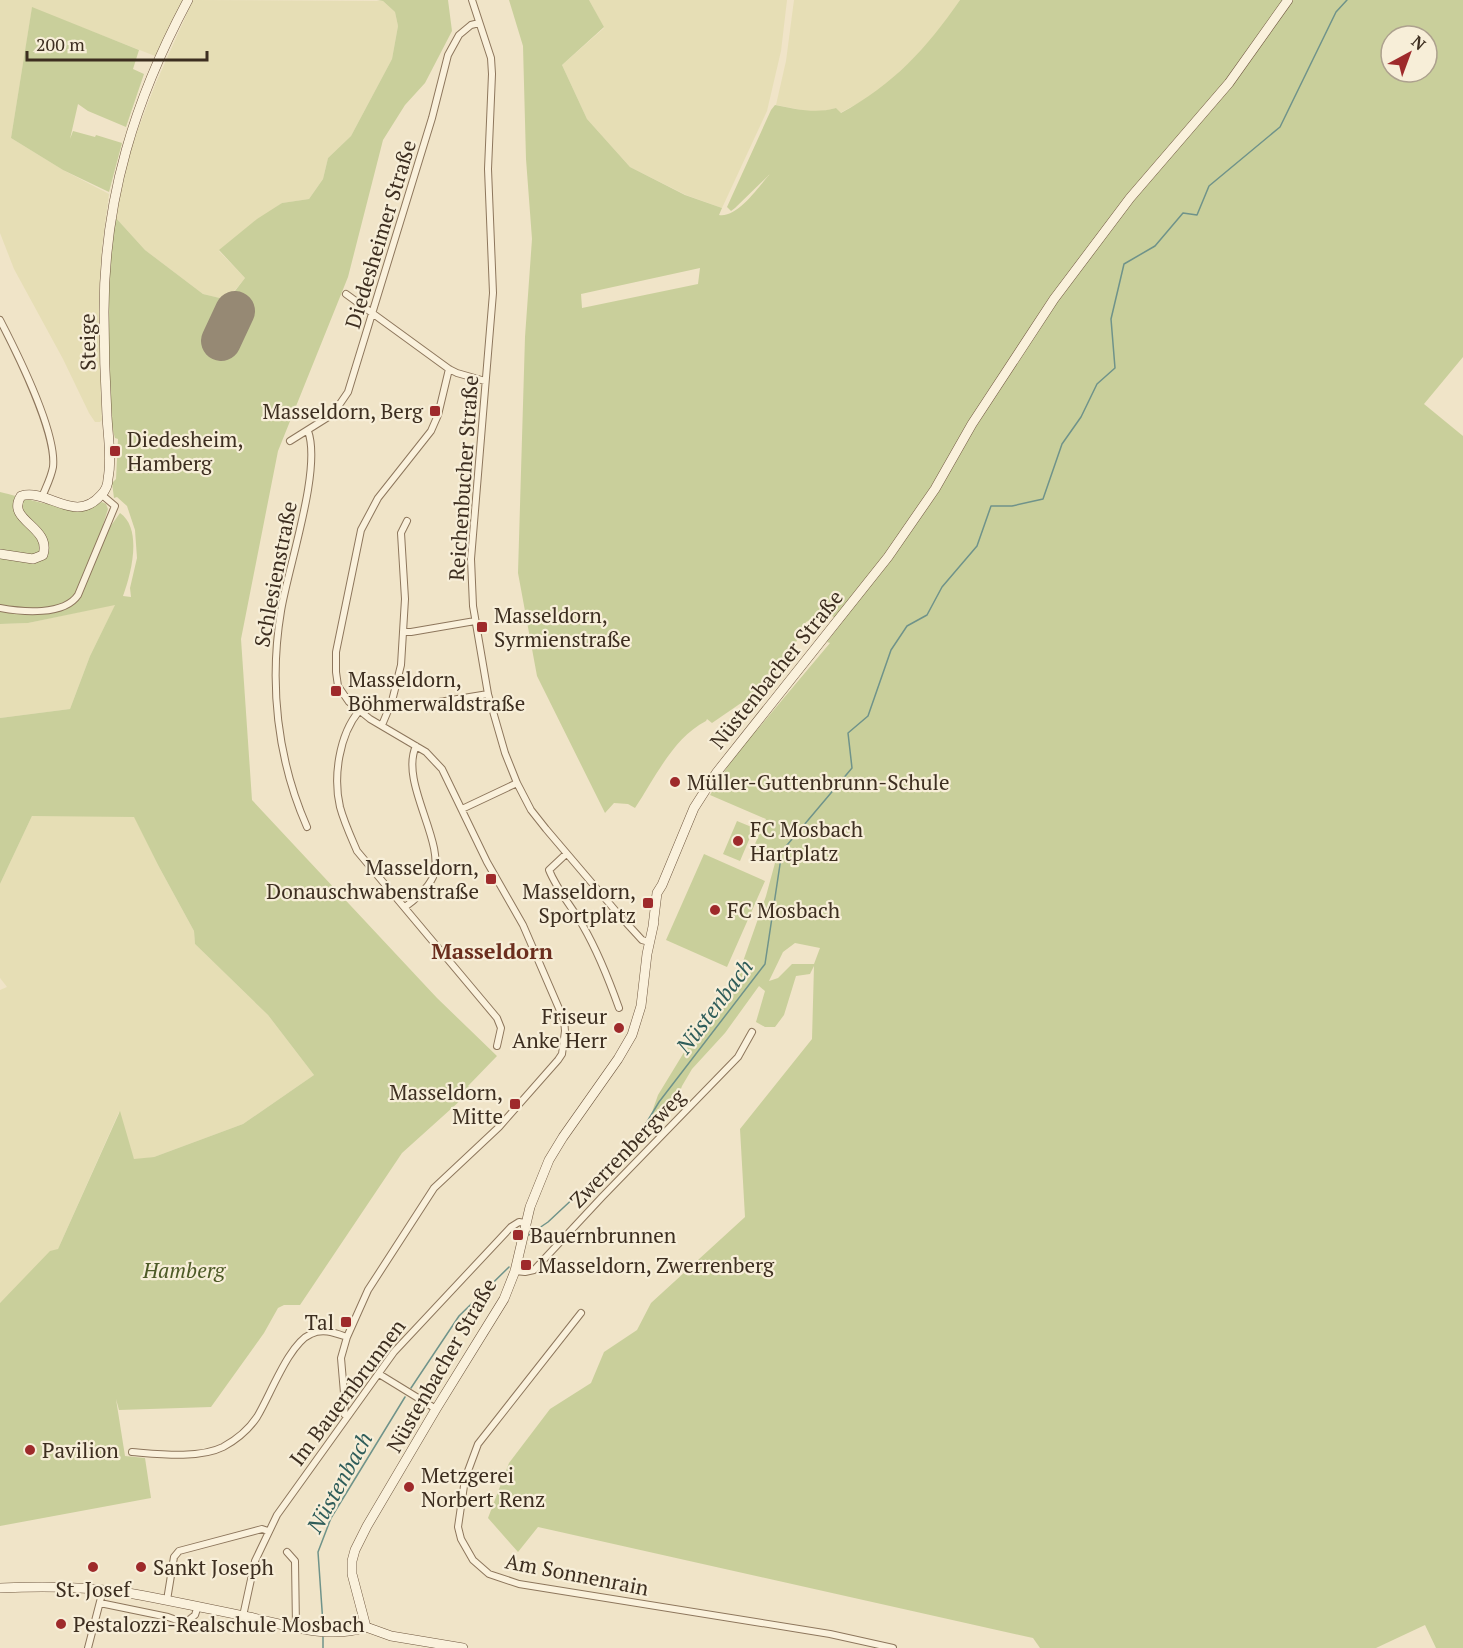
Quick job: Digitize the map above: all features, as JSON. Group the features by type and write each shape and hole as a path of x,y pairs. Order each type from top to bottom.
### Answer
{"main road":[{"name":"Steige","path":"102,495 108,481 110,465 104,311 111,214 122,163 142,100 188,0"},
{"name":"Nüstenbacher Straße","path":"366,1627 355,1590 352,1561 367,1526 504,1299 515,1271 525,1223 534,1195 549,1160 611,1071 632,1035 641,1006 649,942 660,911 662,885 694,808 717,772 875,575 935,489 972,424 1054,299 1130,198 1229,83 1288,0"},
{"path":"0,554 33,559 43,555 45,542 42,536 19,514 17,502 21,496 33,494 70,507 83,507 102,495"},
{"path":"0,1588 52,1587 103,1590 167,1600 319,1631 352,1632 366,1627 418,1644 463,1648"}],"street":[{"name":"Reichenbucher Straße","path":"472,0 491,58 492,74 488,169 493,293 471,559 475,621 488,694 505,753 531,810 566,854 642,940 649,942"},
{"name":"Diedesheimer Straße","path":"290,441 333,414 353,380 432,118 448,55 459,35 471,25 479,23"},
{"path":"345,294 449,369 485,381"},
{"path":"0,320 14,346 40,409 52,448 53,465 42,497"},
{"path":"347,1417 344,1414 341,1358 347,1336 368,1290 434,1188 515,1109 558,1060 565,1040 564,1020 523,925 487,862 442,769 434,759 416,746 359,711 338,686 336,652 361,530 378,498 431,431 438,415 449,369"},
{"name":"Schlesienstraße","path":"307,827 293,790 284,754 275,690 281,611 309,479 311,440 308,431"},
{"path":"0,608 21,612 64,607 72,603 78,595 115,506 102,495"},
{"path":"381,725 392,701 401,666 405,599 401,533 407,521"},
{"path":"404,632 475,621"},
{"path":"427,704 488,694"},
{"path":"359,711 345,737 339,756 337,776 340,806 357,851 497,1018 501,1028 497,1046"},
{"path":"405,907 430,883 436,867 413,776 412,758 416,746"},
{"path":"462,809 517,783"},
{"path":"566,854 549,870 554,882 591,941 606,971 619,1008"},
{"name":"Zwerrenbergweg","path":"515,1271 534,1270 738,1057 752,1032"},
{"name":"Im Bauernbrunnen","path":"243,1616 255,1561 268,1531 347,1417 394,1352 415,1328 511,1227 519,1222 525,1223"},
{"name":"Am Sonnenrain","path":"581,1313 478,1444 465,1479 458,1527 461,1539 473,1560 489,1574 519,1584 819,1632 893,1648"},
{"path":"132,1452 199,1454 221,1448 242,1434 256,1418 298,1343 310,1334 318,1332 328,1331 347,1336"},
{"path":"379,1374 436,1409"},
{"path":"167,1600 174,1557 179,1551 262,1529 268,1531"},
{"path":"287,1552 295,1561 296,1627"},
{"path":"88,1648 103,1590"},
{"path":"100,1603 168,1617 185,1623 195,1615 198,1606"}],"shaded area":[{"path":"0,0 184,0 155,56 32,8 11,138 63,170 109,194 99,295 102,420 100,422 95,422 89,413 63,359 14,269 0,233"},
{"path":"193,0 383,1 395,12 398,26 392,59 351,136 328,158 323,179 309,199 282,203 219,251 245,278 227,300 203,294 145,250 115,217 119,189 132,145 155,85"},
{"path":"589,0 787,0 781,51 767,111 722,208 686,195 630,167 587,119 562,65 604,28"},
{"path":"794,0 960,0 936,35 910,62 883,87 840,113 836,108 806,111 776,105 786,61"},
{"path":"116,604 90,656 70,709 0,718 0,624 28,623"},
{"path":"32,816 134,816 194,931 195,944 268,1015 314,1075 243,1124 154,1157 134,1160 119,1112 58,1249 0,1303 0,990 7,987 0,978 0,884"}],"green space":[{"name":"Hamberg","path":"377,0 448,0 452,31 425,83 405,105 383,140 348,277 278,451 241,639 252,800 437,998 497,1056 468,1086 472,1090 402,1153 300,1305 284,1305 278,1308 264,1333 211,1407 119,1410 116,1399 125,1456 145,1458 151,1498 0,1526 0,1303 50,1251 58,1249 120,1111 134,1159 154,1157 243,1124 314,1075 268,1015 195,944 194,931 134,817 32,816 0,884 0,718 70,709 90,656 115,605 28,623 0,624 0,492 66,507 91,506 102,502 108,509 103,525 110,527 120,513 127,520 133,540 132,564 123,596 131,597 130,588 137,558 135,530 127,506 117,497 114,498 112,483 116,479 118,439 115,438 111,424 104,311 115,217 145,250 203,294 228,300 245,278 219,250 257,219 282,203 309,199 323,179 328,158 351,136 392,59 398,26 395,12 383,1"},
{"path":"509,0 589,0 604,27 562,65 587,119 630,167 685,195 722,208 719,215 726,215 740,207 770,174 735,208 731,211 727,207 775,105 813,111 836,108 841,113 877,90 908,64 935,34 960,0 1463,0 1463,357 1424,404 1463,436 1463,1648 1436,1648 1425,1625 1376,1648 1040,1648 1033,1638 538,1527 518,1552 488,1518 509,1463 550,1409 591,1383 604,1352 637,1330 651,1303 745,1217 740,1129 812,1039 814,966 810,974 796,976 784,1015 775,1027 765,1027 756,1022 765,991 759,986 725,1033 692,1069 674,1107 663,1117 651,1115 658,1095 697,1031 733,990 766,896 775,863 751,853 766,819 710,795 734,756 830,643 827,642 843,621 825,613 806,622 787,660 766,686 712,723 707,719 694,728 674,748 635,808 628,804 614,803 605,813 537,676 518,573 525,337 532,239 526,159 523,46","holes":["700,268 698,284 582,308 581,294","795,943 820,948 814,964 792,964 778,978 769,981 783,952"]},
{"path":"32,7 139,50 133,69 144,74 126,127 88,111 78,104 70,139 73,131 122,143 109,192 63,170 11,138"},
{"name":"FC Mosbach Hartplatz","path":"737,821 754,828 740,861 723,854"},
{"name":"FC Mosbach","path":"704,854 765,881 727,967 666,940"}],"waterway":[{"name":"Nüstenbach","path":"529,1235 548,1222 639,1135 659,1102 765,964 782,851 852,768 848,733 868,716 891,650 907,626 927,615 942,587 977,546 991,506 1012,506 1043,499 1062,444 1081,417 1097,384 1115,368 1111,319 1124,264 1155,246 1183,213 1197,215 1209,186 1280,127 1336,12 1347,0"},
{"name":"Nüstenbach","path":"411,1388 459,1316 509,1267"},
{"name":"Nüstenbach","path":"323,1624 318,1552 331,1518 405,1397"},
{"name":"Nüstenbach","path":"323,1636 323,1648"}],"runway":[{"path":"221,341 235,311"}],"place":[{"name":"Masseldorn, Berg","path":"435,411"},
{"name":"Diedesheim, Hamberg","path":"115,451"},
{"name":"Masseldorn, Syrmienstraße","path":"482,627"},
{"name":"Masseldorn, Böhmerwaldstraße","path":"336,691"},
{"name":"Müller-Guttenbrunn-Schule","path":"675,782"},
{"name":"FC Mosbach Hartplatz","path":"738,841"},
{"name":"Masseldorn, Donauschwabenstraße","path":"491,879"},
{"name":"Masseldorn, Sportplatz","path":"648,903"},
{"name":"FC Mosbach","path":"715,910"},
{"name":"Friseur Anke Herr","path":"619,1028"},
{"name":"Masseldorn, Mitte","path":"515,1104"},
{"name":"Bauernbrunnen","path":"518,1235"},
{"name":"Masseldorn, Zwerrenberg","path":"526,1265"},
{"name":"Tal","path":"346,1322"},
{"name":"Pavilion","path":"30,1450"},
{"name":"Metzgerei Norbert Renz","path":"409,1487"},
{"name":"St. Josef","path":"93,1567"},
{"name":"Sankt Joseph","path":"141,1567"},
{"name":"Pestalozzi-Realschule Mosbach","path":"61,1624"}],"district":[{"name":"Masseldorn","path":"492,950"}]}
